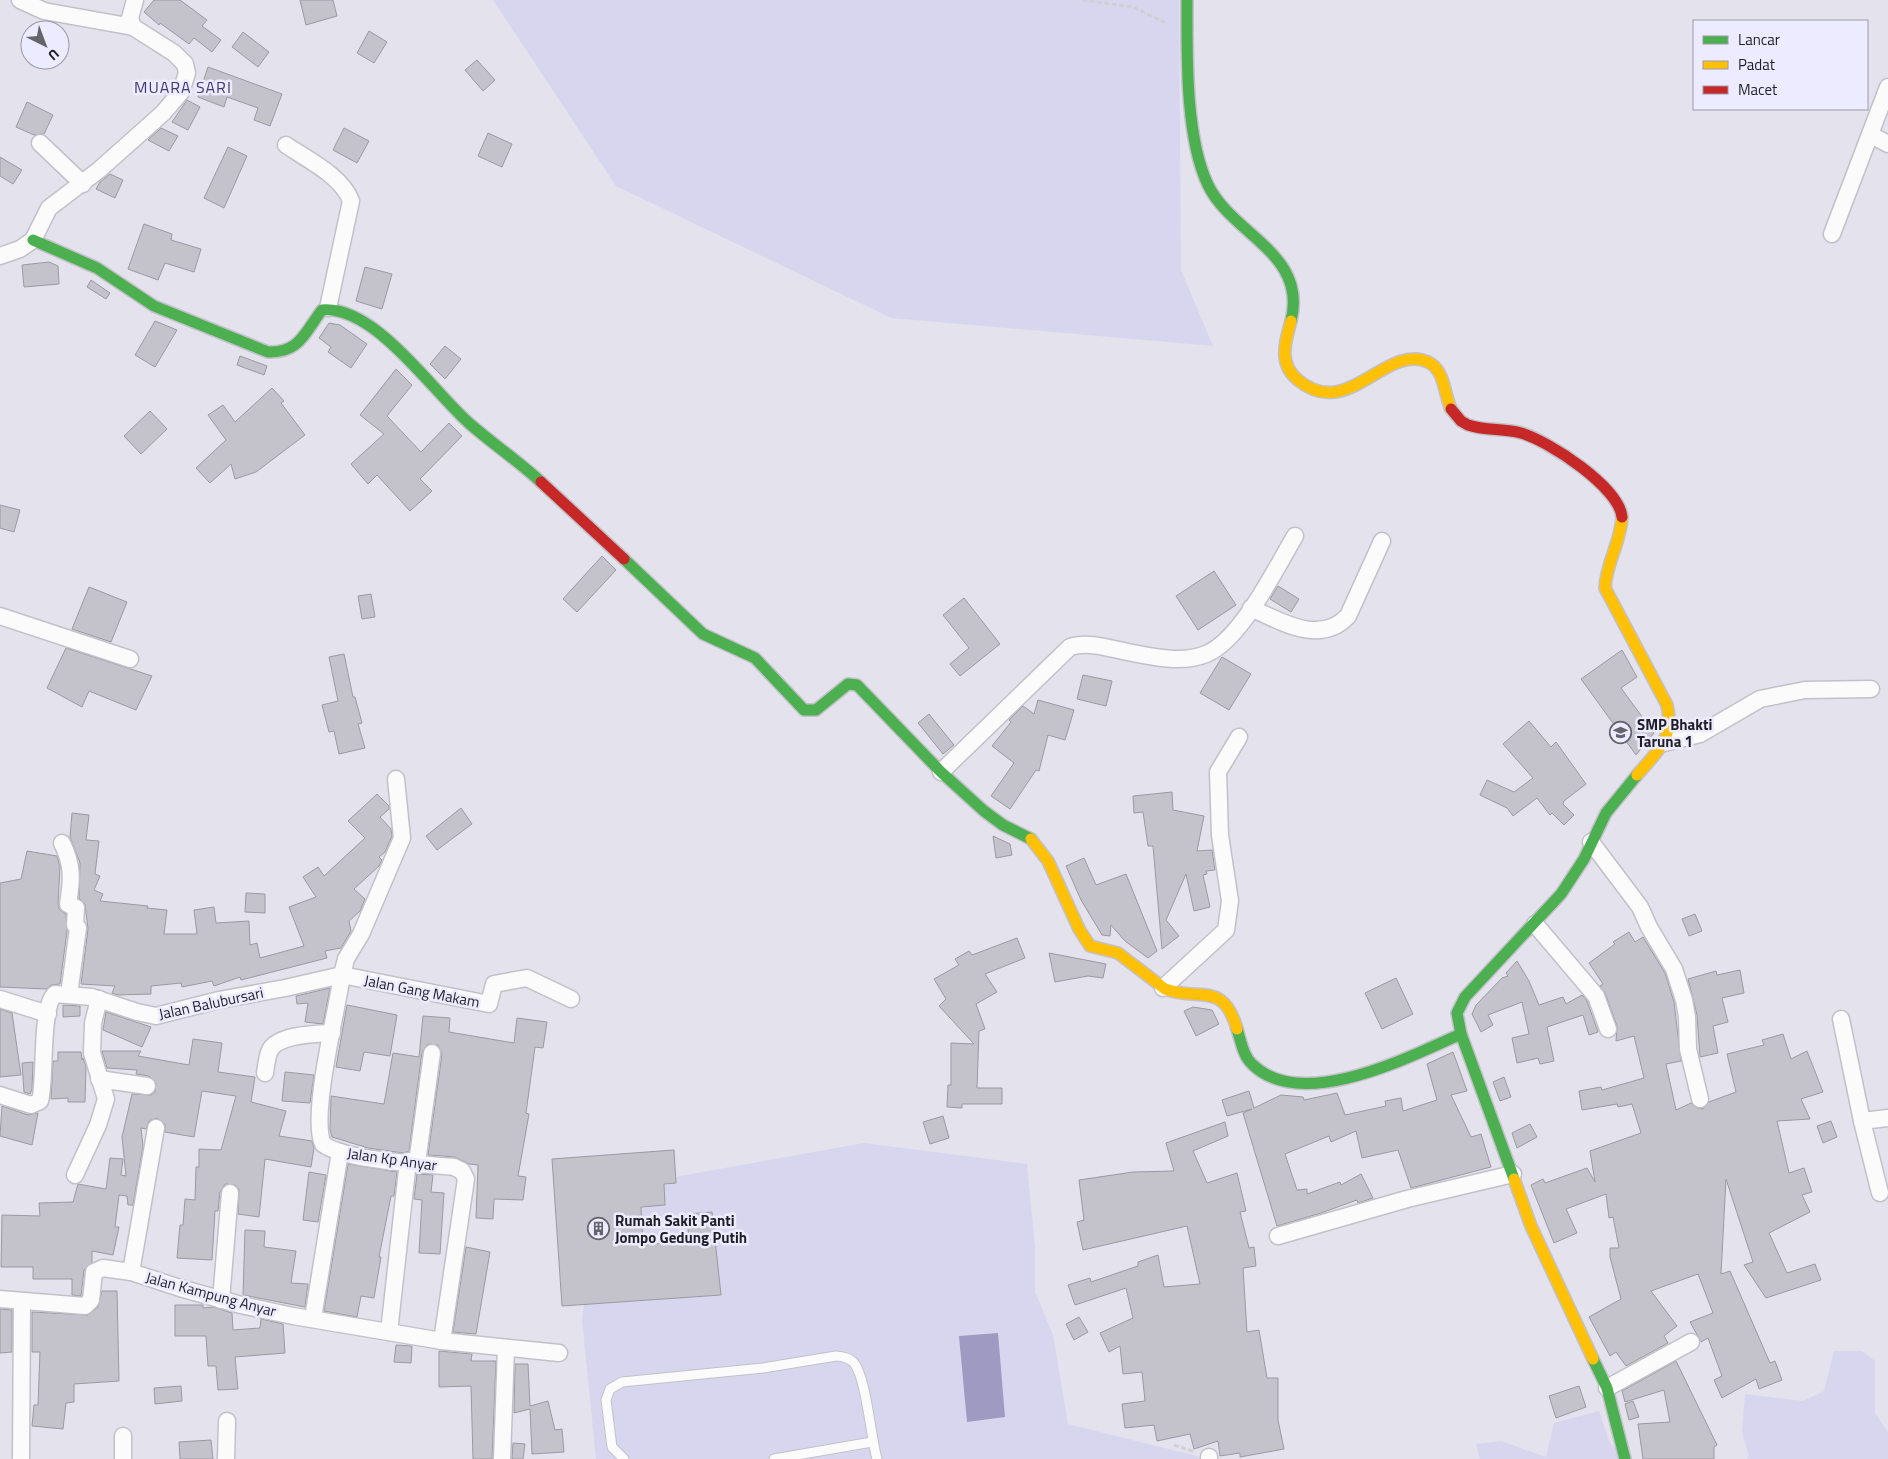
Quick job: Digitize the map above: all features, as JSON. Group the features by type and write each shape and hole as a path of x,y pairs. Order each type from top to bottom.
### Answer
{"street":[{"path":"0,256 20,249 33,240 49,208 83,184 170,106 181,92 186,79 187,68 183,60 133,27 44,11 20,0"},
{"path":"133,27 130,18 135,0"},
{"path":"1187,0 1189,82 1196,139 1204,176 1210,190 1228,213 1279,260 1292,288 1294,301 1283,346 1286,366 1306,387 1312,390 1332,392 1351,387 1407,360 1428,362 1441,374 1450,408 1462,422 1471,426 1519,432 1556,445 1619,504 1624,514 1623,524 1606,567 1605,588 1667,705 1671,719 1671,730 1664,743 1606,814 1574,877 1535,924 1465,997 1457,1013 1461,1034 1531,1226 1607,1388 1625,1459"},
{"path":"1832,234 1888,87"},
{"path":"1871,135 1888,144"},
{"path":"40,143 83,184"},
{"path":"33,240 97,268 154,306 268,352 278,353 291,350 300,341 317,316 328,308 351,201 347,190 338,182 286,145"},
{"path":"328,308 360,317 377,330 469,423 526,468 580,516 703,634 755,658 804,710 816,710 848,684 855,684 941,772 994,819 1030,839 1048,861 1079,929 1090,946 1112,950 1123,955 1142,974 1162,988 1178,993 1208,993 1222,1000 1232,1016 1252,1064 1270,1077 1294,1084 1323,1083 1394,1063 1461,1034"},
{"path":"941,772 1070,648 1086,645 1164,659 1206,654 1222,644 1238,628 1295,536"},
{"path":"1251,608 1300,630 1317,630 1337,625 1348,616 1382,541"},
{"path":"0,616 130,659"},
{"path":"1664,743 1700,734 1760,699 1805,690 1871,689"},
{"path":"1162,988 1226,930 1230,901 1220,835 1218,772 1239,737"},
{"name":"Jalan Kp Anyar","path":"396,779 402,838 361,934 346,959 320,1096 320,1132 323,1144 340,1152 454,1167 462,1171 466,1179 442,1341"},
{"path":"1591,842 1640,907 1674,969 1686,1009 1688,1049 1700,1099"},
{"path":"0,1095 31,1105 40,1101 43,1053 48,1014 53,995 69,994 78,928 75,923 76,908 68,904 72,868 70,858 62,843"},
{"path":"1535,924 1596,996 1608,1029"},
{"name":"Jalan Balubursari","path":"69,994 99,999 137,1012 156,1016 212,1001 285,988 342,975"},
{"name":"Jalan Gang Makam","path":"342,975 489,1004 494,984 526,978 571,999"},
{"path":"0,999 48,1014"},
{"path":"75,1175 103,1112 106,1099 92,1054 93,1023 99,999"},
{"path":"1841,1019 1862,1121 1880,1193"},
{"path":"265,1073 269,1051 275,1045 294,1036 332,1033"},
{"path":"389,1332 412,1162 432,1053"},
{"path":"100,1079 147,1086"},
{"path":"1862,1121 1888,1118"},
{"path":"131,1272 156,1128"},
{"path":"313,1318 340,1152"},
{"path":"1278,1236 1407,1199 1513,1174"},
{"path":"221,1300 230,1193"},
{"name":"Jalan Kampung Anyar","path":"0,1298 85,1306 91,1300 93,1275 96,1270 103,1268 131,1272 221,1300 293,1316 442,1341 559,1353"},
{"path":"21,1459 22,1301"},
{"path":"1607,1388 1691,1342"},
{"path":"502,1459 506,1348"},
{"path":"226,1459 227,1421"},
{"path":"123,1436 123,1459"}],"lane":[{"path":"624,1459 612,1447 606,1400 610,1390 622,1382 763,1368 836,1356 853,1362 857,1369 862,1383 872,1442 877,1459"},
{"path":"774,1459 872,1442"}],"path":[{"path":"1082,0 1133,7 1166,22 1187,38"}],"shaded area":[{"path":"493,0 1179,0 1181,270 1213,346 891,318 616,186"},
{"path":"864,1143 1027,1164 1035,1247 1035,1291 1053,1335 1068,1424 1197,1456 1201,1459 596,1459 582,1320 596,1212 680,1176"},
{"path":"998,1333 1005,1417 967,1422 959,1336"},
{"path":"1834,1351 1862,1351 1875,1361 1875,1413 1888,1432 1888,1459 1747,1459 1749,1456 1742,1433 1745,1394 1803,1401 1824,1391"},
{"path":"1599,1411 1609,1441 1624,1459 1480,1459 1476,1444 1501,1441 1546,1457 1554,1423"}],"building":[{"path":"154,0 180,0 207,20 202,26 221,40 212,52 194,38 189,44 160,23 159,25 144,12"},
{"path":"300,0 333,0 337,16 306,25"},
{"path":"369,31 387,42 374,63 357,53"},
{"path":"243,32 269,52 258,67 232,47"},
{"path":"477,60 495,80 483,91 465,70"},
{"path":"208,67 282,94 270,126 254,120 258,108 227,97 224,107 198,97"},
{"path":"187,100 200,107 188,130 172,122"},
{"path":"27,102 53,115 44,134 34,135 16,127"},
{"path":"161,128 178,136 169,151 148,140"},
{"path":"344,128 369,141 357,163 333,150"},
{"path":"488,133 512,144 502,167 478,156"},
{"path":"228,147 247,156 224,208 204,198"},
{"path":"0,157 22,170 13,184 0,176"},
{"path":"110,174 123,180 115,198 96,189 100,182"},
{"path":"144,224 172,234 171,240 201,249 194,272 165,263 158,280 128,269"},
{"path":"49,262 58,266 59,284 24,287 22,265"},
{"path":"365,267 392,274 382,309 356,301"},
{"path":"91,280 110,293 106,299 87,287"},
{"path":"155,321 177,330 155,367 135,355"},
{"path":"329,323 340,325 367,344 351,368 328,352 331,347 319,338"},
{"path":"445,346 461,359 445,379 430,364"},
{"path":"240,356 267,366 264,375 237,365"},
{"path":"396,369 412,385 387,416 421,452 449,423 462,436 420,479 432,491 410,511 377,475 368,484 351,464 384,434 360,415"},
{"path":"272,388 284,401 281,403 305,435 256,472 235,479 231,464 210,483 196,468 226,440 208,415 223,405 235,422"},
{"path":"150,411 167,429 141,454 124,436"},
{"path":"0,505 20,510 14,532 0,528"},
{"path":"602,556 616,570 577,612 563,599"},
{"path":"1214,571 1236,605 1198,630 1176,596"},
{"path":"1278,586 1299,599 1291,612 1270,599"},
{"path":"89,587 127,602 111,642 72,629"},
{"path":"371,594 375,617 362,619 358,596"},
{"path":"964,598 1000,644 960,676 950,664 969,648 943,615"},
{"path":"66,648 152,676 136,710 89,691 82,707 47,688"},
{"path":"1622,650 1637,677 1621,688 1654,733 1636,755 1581,679"},
{"path":"344,654 353,697 355,697 362,723 358,724 365,748 339,754 334,731 329,732 322,705 338,701 329,657"},
{"path":"1222,657 1251,674 1229,710 1200,693"},
{"path":"1083,675 1112,681 1106,706 1077,699"},
{"path":"1038,700 1074,710 1065,740 1048,735 1039,771 1036,770 1010,809 991,796 1014,763 992,746 1011,722 1009,720 1023,706 1034,714"},
{"path":"929,714 954,745 943,754 918,723"},
{"path":"1529,721 1551,747 1556,742 1586,784 1564,801 1563,804 1574,815 1564,825 1552,813 1550,815 1537,798 1513,816 1507,808 1480,795 1487,780 1514,792 1533,778 1503,744"},
{"path":"1172,792 1173,810 1204,816 1197,851 1212,850 1215,870 1206,871 1207,874 1203,875 1210,907 1194,911 1186,874 1166,920 1179,936 1162,949 1153,846 1148,846 1143,812 1134,813 1133,796"},
{"path":"377,794 389,806 389,809 380,817 391,829 392,836 385,852 379,857 382,860 379,866 354,889 365,899 360,911 349,921 351,931 341,948 325,951 327,958 241,980 240,977 214,986 212,981 182,987 181,983 151,986 151,994 118,995 112,993 115,986 81,984 88,929 85,904 79,898 80,863 70,837 72,813 89,815 86,840 99,841 95,874 100,876 94,890 103,894 100,901 167,910 164,934 197,934 194,910 214,907 216,923 249,921 250,945 257,943 260,958 304,946 289,907 316,897 303,877 318,867 324,876 365,838 348,821"},
{"path":"461,808 472,824 437,850 426,836"},
{"path":"993,836 1010,844 1012,855 996,858"},
{"path":"27,851 57,856 60,867 58,903 59,909 66,914 67,931 60,984 51,985 46,989 0,987 0,883 21,879"},
{"path":"1084,858 1096,885 1126,874 1157,951 1148,958 1125,941 1111,925 1110,936 1102,935 1081,900 1066,866"},
{"path":"246,893 265,894 265,913 245,912"},
{"path":"1695,914 1702,931 1689,936 1682,919"},
{"path":"1629,932 1635,942 1643,937 1665,973 1674,1002 1681,1061 1666,1064 1676,1110 1691,1103 1697,1108 1703,1109 1709,1102 1736,1092 1727,1054 1764,1045 1762,1040 1783,1034 1791,1059 1807,1051 1823,1092 1801,1099 1810,1119 1777,1121 1789,1173 1804,1168 1812,1192 1802,1195 1810,1212 1769,1233 1787,1273 1815,1264 1821,1280 1766,1298 1744,1265 1753,1262 1726,1179 1721,1274 1730,1271 1770,1363 1775,1361 1782,1380 1759,1389 1756,1379 1722,1398 1714,1380 1722,1376 1708,1338 1701,1342 1690,1322 1713,1313 1698,1274 1651,1291 1677,1326 1664,1336 1668,1343 1626,1366 1616,1352 1610,1356 1589,1317 1621,1299 1610,1257 1610,1248 1619,1248 1613,1217 1609,1218 1606,1194 1566,1209 1577,1233 1554,1243 1531,1185 1543,1179 1545,1183 1587,1168 1595,1182 1590,1151 1641,1133 1632,1104 1618,1107 1617,1104 1582,1110 1579,1091 1601,1087 1602,1090 1644,1078 1634,1036 1616,1041 1617,1026 1605,993 1600,986 1603,984 1589,963 1615,944 1613,942"},
{"path":"1017,938 1025,958 985,974 997,992 976,1004 985,1029 979,1031 977,1088 1002,1088 1002,1104 962,1104 962,1108 947,1107 948,1085 951,1085 951,1043 974,1044 939,1006 946,999 934,979 959,965 955,959 969,951 972,955"},
{"path":"1049,953 1106,964 1103,978 1088,976 1055,982"},
{"path":"1517,961 1529,981 1539,1005 1563,997 1566,1004 1582,995 1587,1001 1598,1032 1589,1035 1583,1015 1547,1027 1554,1061 1540,1064 1538,1058 1517,1063 1512,1038 1529,1034 1522,1002 1488,1015 1493,1025 1481,1032 1472,1014 1476,1005 1502,978 1508,976 1506,973"},
{"path":"1740,970 1744,993 1722,998 1728,1022 1713,1026 1718,1053 1700,1057 1697,1015 1688,979 1716,971 1717,975"},
{"path":"1396,978 1413,1014 1382,1029 1365,993"},
{"path":"330,988 323,1024 305,1022 308,1003 297,1004 296,996"},
{"path":"63,1005 80,1006 80,1016 63,1017"},
{"path":"347,1005 397,1015 390,1056 364,1052 360,1071 336,1067"},
{"path":"1193,1007 1212,1010 1219,1024 1196,1036 1184,1011"},
{"path":"0,1009 12,1013 21,1075 0,1077"},
{"path":"106,1012 151,1027 142,1047 103,1030"},
{"path":"423,1016 450,1018 449,1032 514,1043 517,1018 547,1022 543,1048 535,1047 526,1113 529,1114 518,1176 526,1177 523,1200 494,1199 493,1219 476,1218 478,1165 469,1164 455,1157 428,1155 442,1054 438,1045 428,1044 422,1052 409,1151 403,1153 368,1148 332,1137 330,1129 331,1096 384,1104 393,1053 419,1057"},
{"path":"193,1039 222,1043 218,1072 255,1077 251,1102 286,1111 279,1136 312,1141 314,1148 311,1167 265,1159 259,1217 238,1214 239,1189 235,1185 225,1184 220,1192 218,1211 215,1211 212,1260 177,1258 180,1225 183,1225 185,1199 195,1200 196,1167 199,1167 199,1149 221,1150 236,1096 202,1091 194,1137 165,1132 165,1124 157,1118 149,1121 146,1129 141,1128 143,1146 133,1205 128,1205 127,1196 119,1195 115,1227 119,1227 113,1255 92,1251 92,1262 84,1270 81,1296 72,1295 72,1279 33,1279 33,1267 1,1267 2,1215 40,1216 39,1203 73,1202 78,1184 106,1189 110,1158 123,1159 121,1175 126,1176 122,1137 132,1094 151,1095 155,1092 156,1083 149,1076 136,1074 137,1070 107,1068 102,1051 141,1051 138,1056 189,1065"},
{"path":"58,1052 81,1052 82,1060 83,1058 86,1066 85,1102 68,1102 68,1098 51,1099 53,1061 58,1061"},
{"path":"1453,1052 1467,1091 1451,1095 1471,1137 1481,1134 1491,1167 1411,1188 1398,1150 1362,1158 1356,1131 1331,1142 1329,1136 1285,1154 1297,1190 1307,1189 1307,1194 1340,1182 1341,1185 1361,1174 1373,1198 1358,1203 1357,1200 1277,1226 1243,1113 1252,1109 1227,1116 1222,1100 1249,1091 1254,1108 1281,1095 1303,1097 1304,1100 1337,1093 1345,1115 1386,1106 1385,1101 1401,1098 1403,1111 1437,1100 1427,1064"},
{"path":"33,1062 32,1089 30,1094 24,1092 22,1063"},
{"path":"285,1072 314,1075 310,1103 282,1101"},
{"path":"1504,1077 1511,1097 1500,1101 1493,1082"},
{"path":"2,1106 28,1115 38,1113 32,1145 0,1136"},
{"path":"943,1116 949,1138 930,1144 923,1122"},
{"path":"1831,1121 1837,1137 1823,1143 1817,1126"},
{"path":"1225,1122 1228,1136 1193,1151 1207,1183 1237,1173 1246,1211 1240,1212 1249,1248 1254,1247 1256,1266 1243,1268 1247,1332 1259,1330 1267,1378 1278,1378 1278,1420 1284,1449 1240,1457 1240,1453 1220,1456 1218,1441 1194,1449 1190,1434 1157,1441 1154,1425 1125,1428 1122,1404 1145,1401 1142,1372 1123,1374 1120,1346 1109,1352 1100,1333 1133,1318 1126,1288 1075,1305 1068,1285 1090,1278 1091,1282 1138,1266 1138,1262 1158,1255 1164,1287 1200,1284 1187,1226 1083,1250 1077,1222 1084,1220 1079,1180 1133,1172 1174,1171 1166,1143"},
{"path":"1530,1124 1537,1137 1517,1148 1512,1133"},
{"name":"Rumah Sakit Panti Jompo Gedung Putih","path":"674,1150 676,1183 664,1184 665,1205 641,1207 643,1245 689,1241 687,1214 712,1212 721,1295 562,1306 552,1159"},
{"path":"348,1164 397,1172 394,1196 391,1196 379,1257 381,1257 374,1298 361,1296 357,1317 324,1311"},
{"path":"309,1172 326,1175 318,1222 303,1220"},
{"path":"417,1174 433,1175 431,1192 444,1193 440,1254 419,1253 422,1200 414,1199"},
{"path":"245,1230 265,1231 264,1247 296,1251 291,1283 308,1284 305,1307 243,1295"},
{"path":"466,1247 490,1252 476,1334 453,1332"},
{"path":"102,1291 117,1291 119,1381 74,1384 74,1402 66,1403 63,1429 32,1426 34,1405 38,1405 40,1352 32,1352 32,1312 88,1315 98,1307"},
{"path":"175,1305 203,1305 203,1308 213,1307 232,1313 233,1330 260,1328 261,1319 283,1324 285,1353 235,1357 238,1389 218,1390 216,1366 208,1366 206,1336 175,1336"},
{"path":"0,1309 12,1310 12,1352 0,1353"},
{"path":"1079,1317 1088,1332 1074,1340 1066,1324"},
{"path":"396,1345 412,1346 411,1363 394,1362"},
{"path":"439,1351 472,1354 471,1361 496,1361 492,1459 473,1459 471,1386 439,1387"},
{"path":"1676,1361 1717,1445 1714,1447 1714,1459 1643,1459 1638,1424 1670,1422 1664,1390 1625,1402 1622,1391"},
{"path":"515,1364 528,1364 530,1406 548,1401 555,1430 562,1429 564,1452 532,1454 530,1409 514,1413"},
{"path":"181,1386 182,1401 155,1404 154,1388"},
{"path":"1579,1386 1586,1407 1556,1418 1549,1396"},
{"path":"1633,1401 1639,1417 1629,1420 1625,1404"},
{"path":"211,1440 213,1459 180,1459 179,1442"},
{"path":"513,1443 525,1444 523,1459 512,1459"}],"traffic: fast":[{"path":"1187,0 1189,94 1191,119 1200,165 1208,185 1219,202 1233,218 1279,261 1289,278 1293,298 1291,321"},
{"path":"33,240 97,268 154,306 268,352 288,349 295,345 301,340 322,310 342,312 362,321 382,335 402,353 470,424 541,482"},
{"path":"624,559 703,634 755,658 804,710 816,710 848,684 857,685 941,772 984,811 1003,825 1031,839"},
{"path":"1514,1179 1461,1034 1457,1013 1465,997 1561,894 1584,859 1606,813 1637,775"},
{"path":"1237,1029 1244,1053 1252,1064 1273,1078 1298,1083 1326,1082 1385,1067 1461,1034"},
{"path":"1593,1359 1607,1388 1625,1459"}],"traffic: slow":[{"path":"1291,321 1285,345 1285,360 1292,374 1316,391 1333,392 1350,388 1381,370 1412,359 1428,362 1438,371 1451,409"},
{"path":"1622,517 1605,588 1667,705 1669,717 1666,736 1662,744 1637,775"},
{"path":"1031,839 1048,861 1079,929 1090,946 1118,953 1165,989 1217,998 1225,1004 1237,1029"},
{"path":"1514,1179 1531,1226 1593,1359"}],"traffic: jam":[{"path":"1451,409 1461,421 1468,425 1521,433 1548,445 1564,455 1596,479 1609,492 1618,505 1622,517"},
{"path":"541,482 624,559"}],"place":[{"name":"SMP Bhakti Taruna 1","path":"1621,733"},
{"name":"Rumah Sakit Panti Jompo Gedung Putih","path":"599,1229"}],"district":[{"name":"MUARA SARI","path":"183,87"}]}
